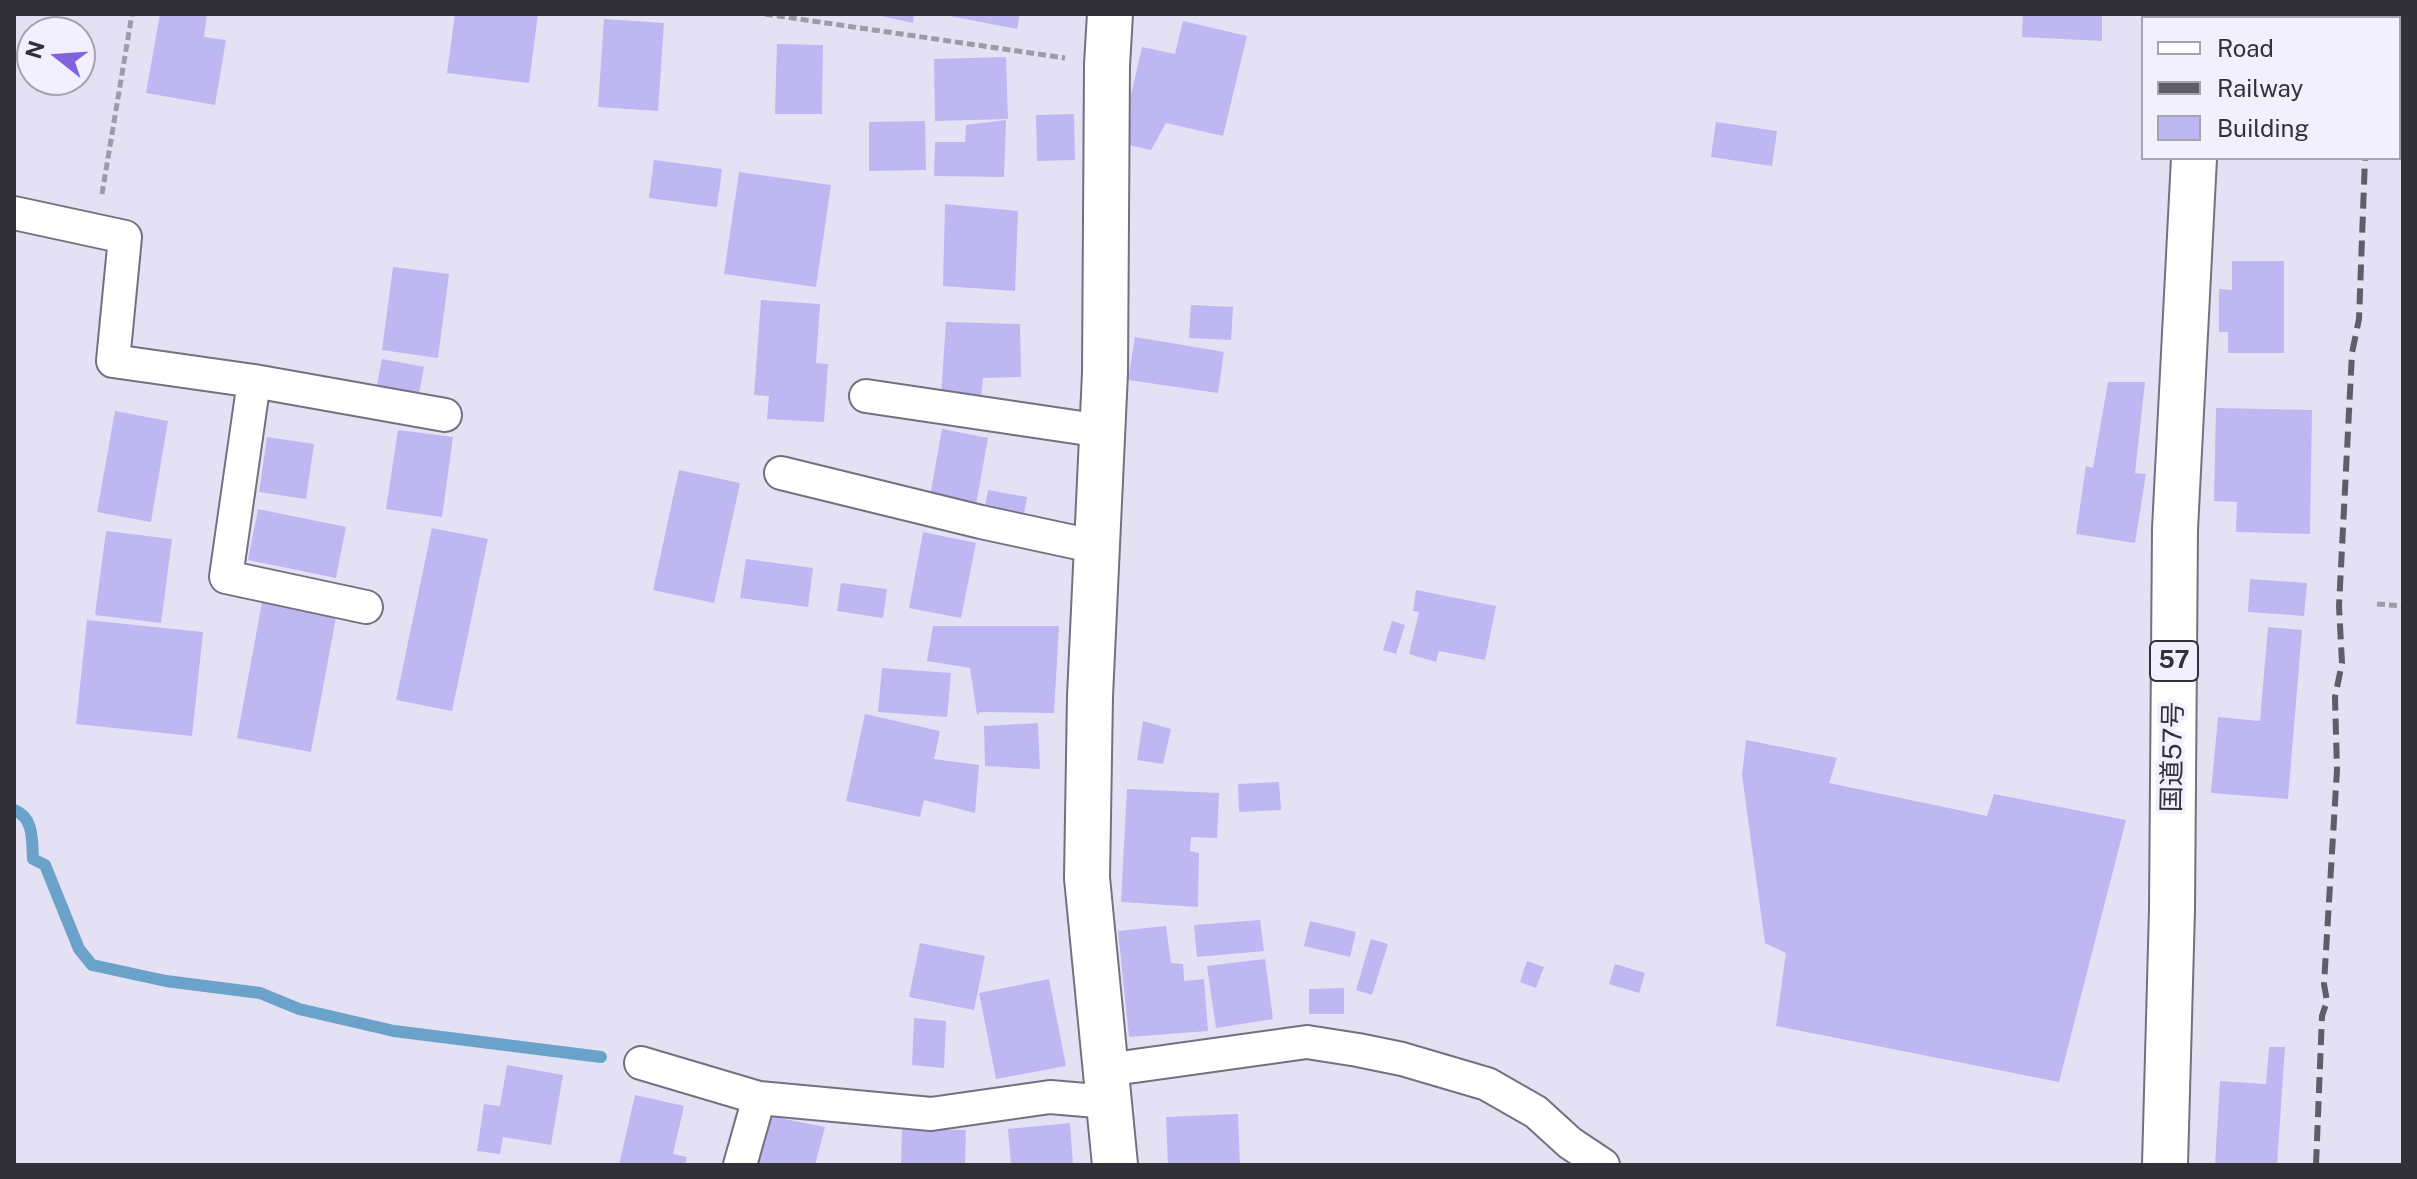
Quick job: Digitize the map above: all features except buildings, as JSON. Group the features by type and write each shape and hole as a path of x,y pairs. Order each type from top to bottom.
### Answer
{"main road":[{"path":"1110,14 1105,373 1090,696 1087,878 1115,1165"},
{"name":"国道57号","path":"2165,1165 2172,909 2175,529 2194,160"}],"street":[{"path":"14,213 125,237 113,361 254,381 445,415"},
{"path":"254,381 226,577 366,607"},
{"path":"866,396 1102,431"},
{"path":"781,473 1097,547"},
{"path":"641,1063 759,1098 931,1114 1108,1086 1307,1042 1402,1059 1487,1084 1536,1112 1570,1143 1603,1165"},
{"path":"740,1165 759,1098"}],"path":[{"path":"96,231 132,14"},
{"path":"765,14 1107,65"},
{"path":"2377,604 2403,606"}],"waterway":[{"path":"14,810 21,813 29,824 33,859 45,865 79,949 92,965 166,981 260,993 299,1009 394,1031 601,1057"}],"railway":[{"path":"2316,1165 2337,770 2335,697 2342,663 2339,606 2352,353 2359,319 2365,160"}]}
